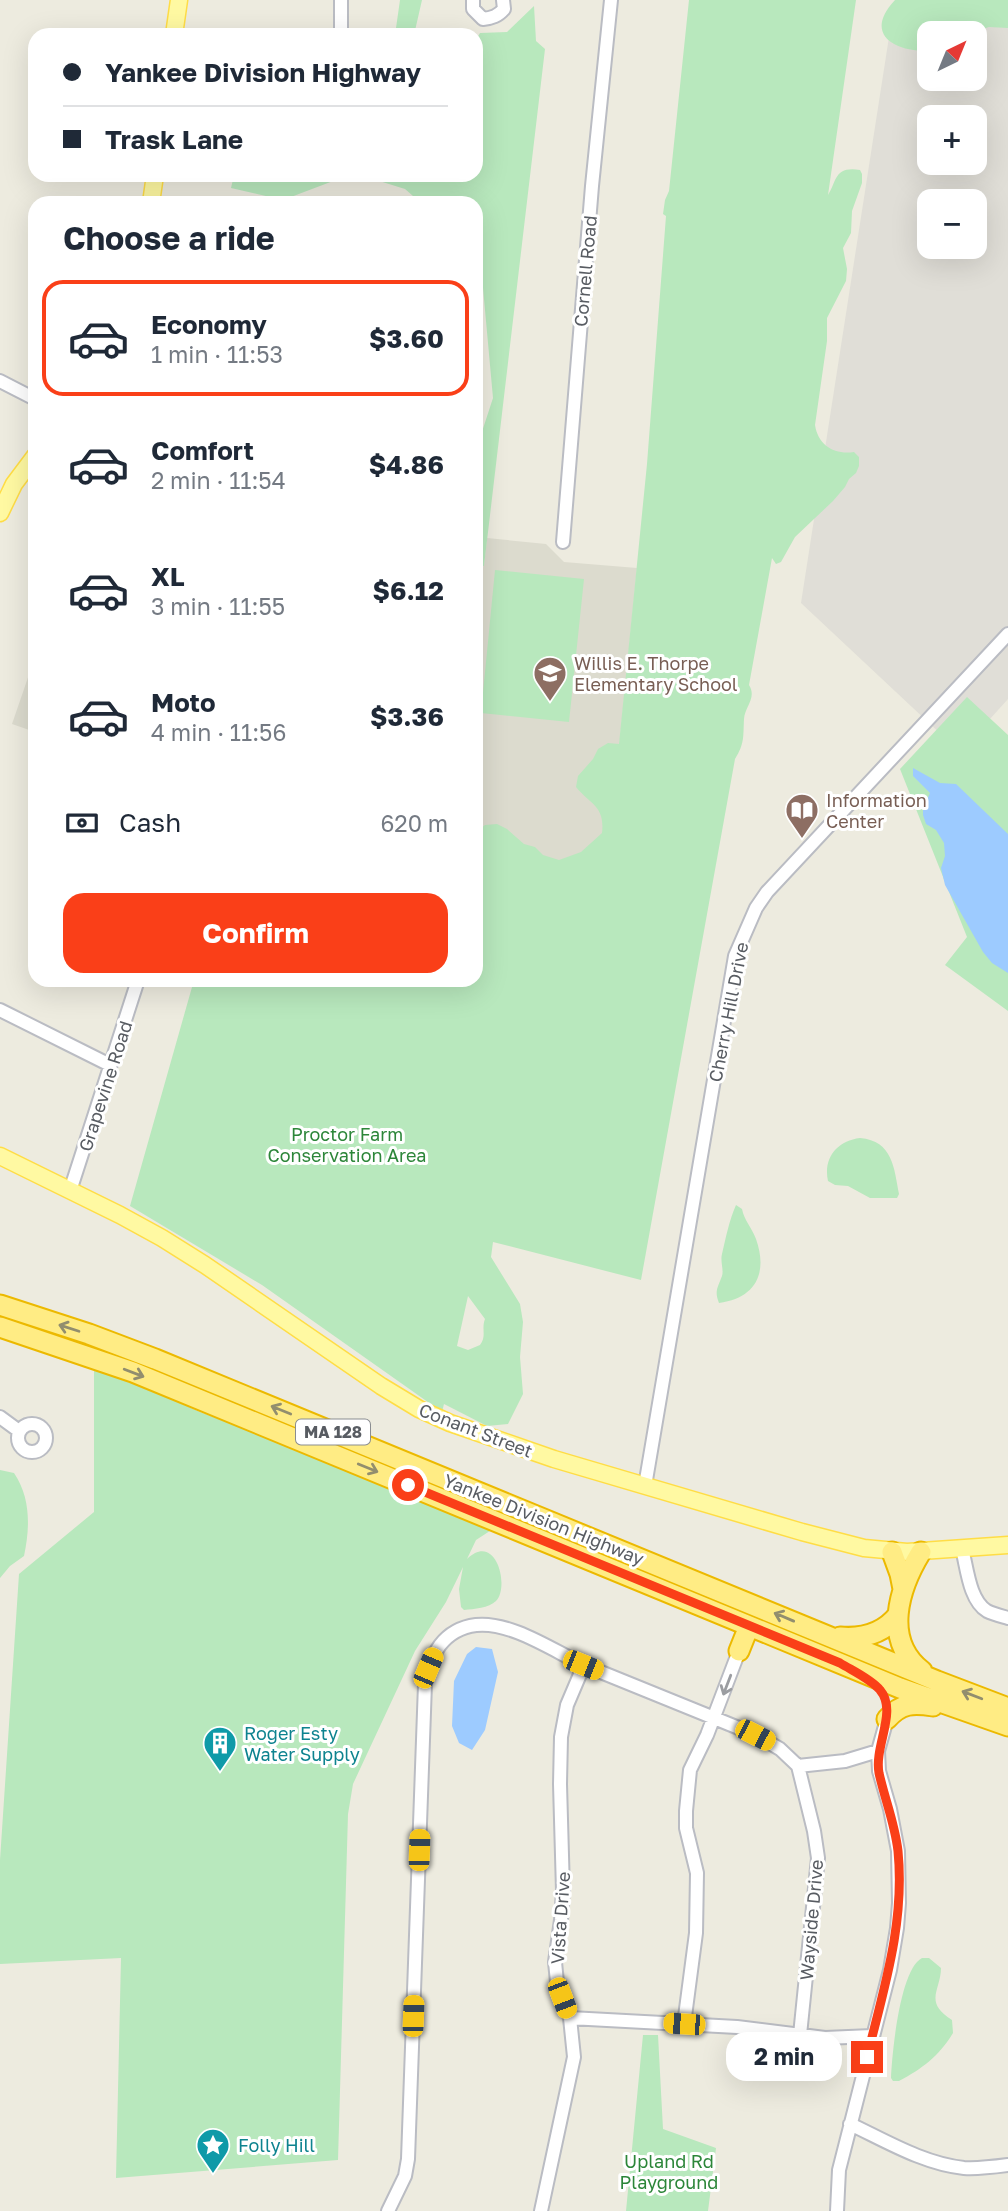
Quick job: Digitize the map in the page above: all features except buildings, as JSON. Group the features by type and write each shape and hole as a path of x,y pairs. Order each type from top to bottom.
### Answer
{"highway":[{"name":"Yankee Division Highway","path":"0,1305 155,1359 1008,1708"},
{"name":"Yankee Division Highway","path":"0,1327 157,1382 840,1663 964,1712 1008,1726"},
{"path":"892,1552 903,1588"},
{"path":"921,1552 903,1588 898,1629 902,1649 918,1668 937,1681"},
{"path":"827,1635 850,1638 868,1636 886,1628 898,1615"},
{"path":"739,1651 749,1626"},
{"path":"840,1663 881,1691 887,1707 887,1719"},
{"path":"887,1719 900,1707 909,1704 964,1712"}],"main road":[{"path":"175,28 179,0"},
{"path":"0,513 14,484 28,465"},
{"name":"Conant Street","path":"0,1156 162,1238 419,1409 494,1440 833,1541 892,1552 1008,1545"}],"street":[{"path":"341,0 341,28"},
{"path":"473,0 473,9 483,19 499,15 504,9 503,0"},
{"name":"Cornell Road","path":"563,542 591,199 611,0"},
{"path":"0,381 28,395"},
{"name":"Cherry Hill Drive","path":"646,1486 735,956 743,933 755,908 794,861 1008,634"},
{"name":"Grapevine Road","path":"70,1191 136,987"},
{"path":"0,1010 110,1066"},
{"path":"0,1417 19,1431"},
{"path":"962,1549 979,1604 987,1611 1008,1618"},
{"path":"388,2211 405,2176 408,2159 425,1685 433,1654 445,1638 458,1630 476,1625 493,1625 517,1633 583,1665 770,1742 798,1766 845,1760 878,1751"},
{"path":"684,2024 696,1933 697,1897 697,1873 687,1828 686,1796 690,1770 714,1718 739,1651"},
{"name":"Vista Drive","path":"541,2211 574,2056 570,2018 557,1982 555,1962 563,1891 561,1737 567,1705 583,1665"},
{"path":"837,2211 839,2170 894,1948 899,1903 896,1841 879,1772 878,1751 887,1719"},
{"name":"Wayside Drive","path":"798,1766 818,1858 800,2035"},
{"path":"570,2018 737,2027 825,2038 872,2036"},
{"path":"850,2124 922,2157 947,2165 965,2168 1008,2165"}],"shaded area":[{"path":"1008,14 1008,699 960,752 801,603 889,37 917,32 917,91 987,91 987,21 972,21"},
{"name":"Willis E. Thorpe Elementary School","path":"487,538 546,544 564,562 637,568 610,839 528,898 483,916 483,566"},
{"path":"28,677 28,730 12,724"}],"green space":[{"path":"400,0 422,0 416,28 396,28"},
{"name":"Proctor Farm Conservation Area","path":"689,0 856,0 828,195 838,176 845,170 860,170 862,183 852,211 851,233 843,248 846,281 827,318 827,341 815,425 823,443 840,452 854,452 859,457 859,466 833,501 795,537 781,562 776,564 772,558 749,685 752,694 745,714 742,744 735,759 641,1280 493,1242 491,1257 520,1304 523,1322 520,1357 523,1394 508,1424 487,1426 444,1404 442,1412 262,1285 130,1206 192,987 483,987 483,827 497,824 524,844 535,847 543,855 559,860 581,852 602,833 599,811 576,787 578,776 598,749 608,743 619,744 647,464 665,200 669,191","holes":["468,1296 485,1319 480,1345 468,1350 457,1346"]},
{"path":"895,0 1008,0 1008,28 987,28 987,21 917,21 916,50 904,48 887,39 882,31 886,12"},
{"path":"534,6 536,41 545,49 484,566 483,429 493,398 483,288 483,196 413,196 405,189 382,182 483,182 483,33 507,32"},
{"path":"232,182 331,182 294,196 266,196 231,188"},
{"path":"495,570 584,579 569,722 483,713"},
{"path":"967,697 1008,735 1008,1011 945,965 967,937 900,769"},
{"path":"860,1138 871,1140 886,1150 893,1166 899,1194 897,1198 870,1198 848,1186 835,1185 828,1181 828,1165 834,1152 845,1143"},
{"path":"736,1205 742,1209 756,1239 759,1273 756,1282 742,1296 719,1303 717,1292 722,1274 722,1257"},
{"path":"94,1365 200,1412 496,1527 476,1540 467,1559 477,1552 486,1552 493,1556 501,1574 500,1594 496,1601 489,1605 464,1610 461,1607 459,1589 463,1567 446,1602 415,1651 353,1784 348,1814 338,2160 116,2178 121,1958 0,1964 0,1860 19,1574 94,1512"},
{"path":"0,1470 14,1473 20,1483 28,1513 28,1524 24,1556 0,1578"},
{"path":"922,1958 929,1958 941,1968 936,2001 943,2013 952,2020 953,2033 929,2061 899,2081 893,2081 893,2050 903,1994 914,1965"},
{"name":"Upland Rd Playground","path":"643,2035 658,2035 663,2129 716,2148 708,2211 626,2211"}],"water":[{"path":"913,768 940,783 956,784 1008,834 1008,973 992,963 983,952 945,885 941,868 945,856 944,843 936,830 926,824 923,809 930,793 913,776"},
{"path":"476,1647 492,1649 498,1672 485,1730 472,1750 459,1743 452,1726 454,1681 467,1654"}],"place":[{"name":"Willis E. Thorpe Elementary School","path":"550,703"},
{"name":"Information Center","path":"802,840"},
{"name":"Roger Esty Water Supply","path":"220,1773"},
{"name":"Folly Hill","path":"213,2175"}],"route":[{"path":"408,1485 840,1663 881,1691 887,1707 887,1719 878,1751 879,1772 895,1830 899,1903 890,1970 867,2057"}]}
